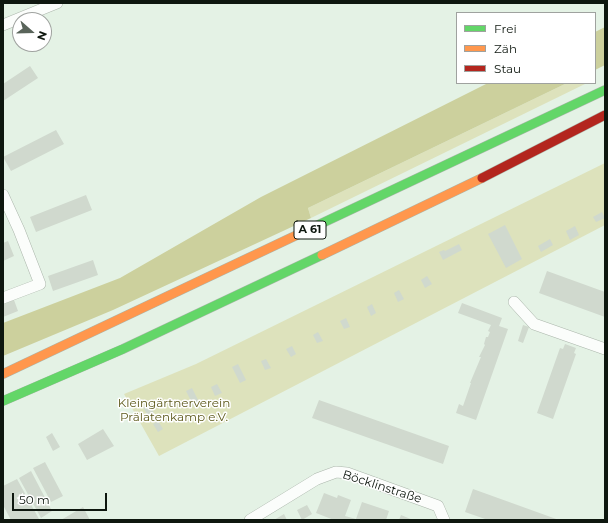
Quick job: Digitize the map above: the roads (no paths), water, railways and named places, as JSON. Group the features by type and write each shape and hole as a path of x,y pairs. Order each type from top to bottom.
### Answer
{"highway":[{"name":"A 61","path":"3,374 605,90"},
{"name":"A 61","path":"3,401 123,349 462,188 605,114"}],"street":[{"path":"3,25 57,3"},
{"path":"3,195 22,236 40,284 3,298"},
{"path":"514,302 534,324 605,349"},
{"name":"Böcklinstraße","path":"250,520 317,479 336,472 347,473 438,506 444,520"}],"park label":[{"name":"Kleingärtnerverein Prälatenkamp e.V.","path":"174,410"}]}
